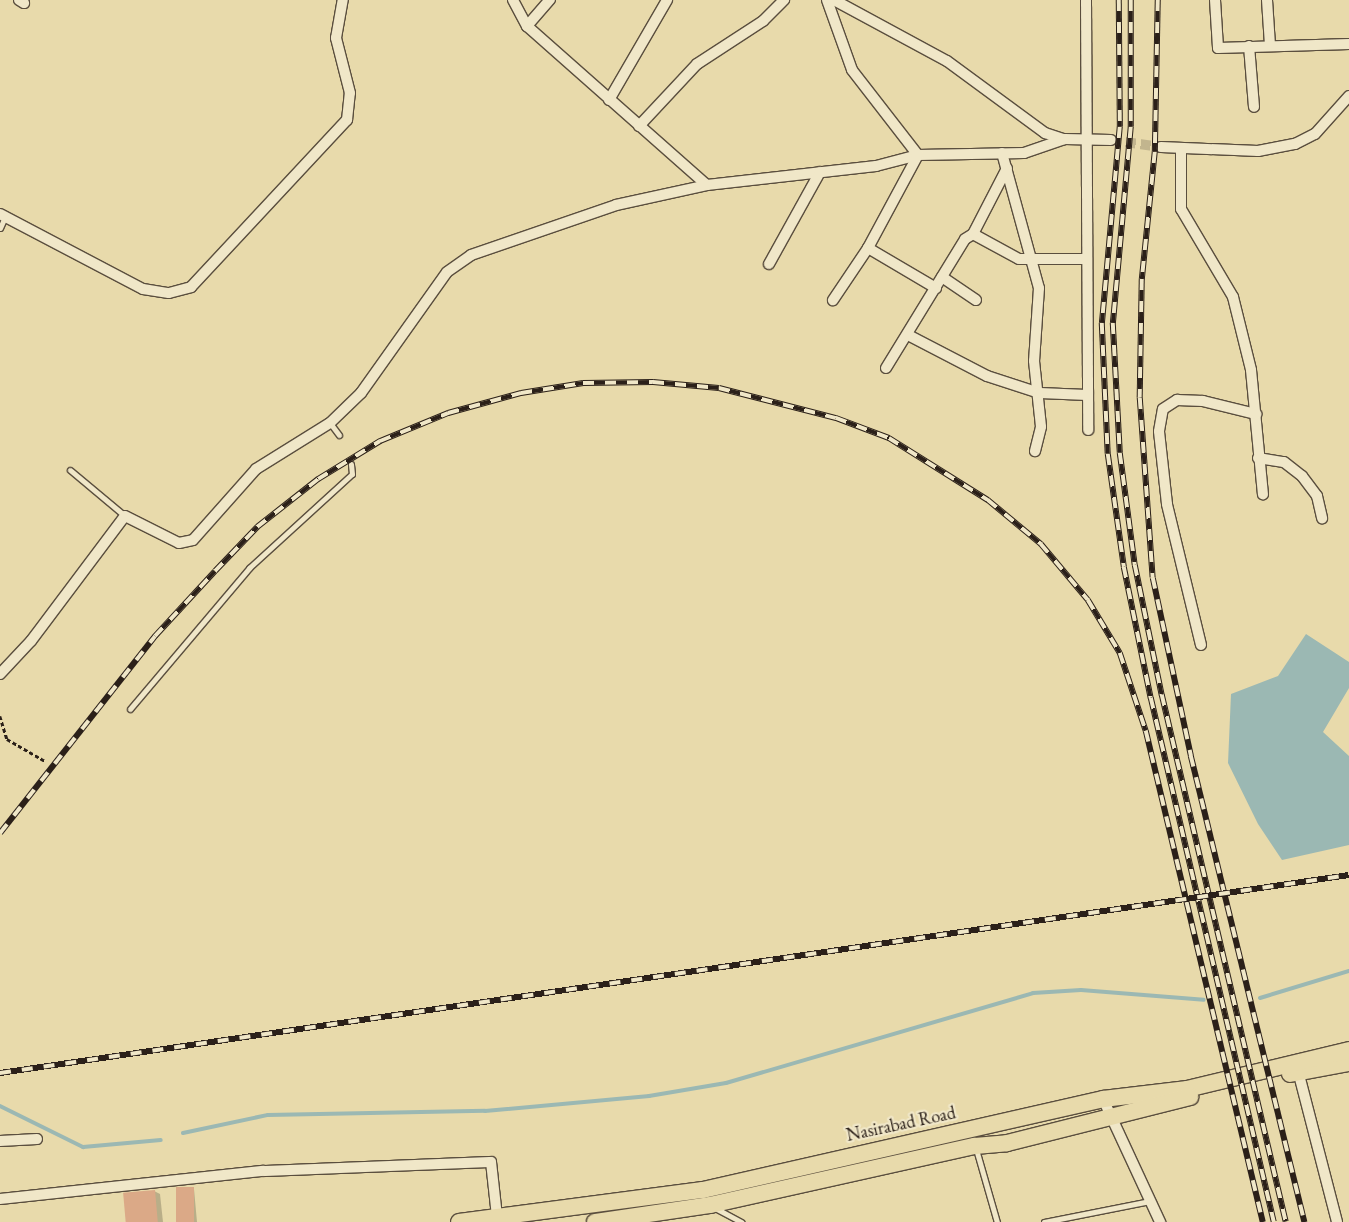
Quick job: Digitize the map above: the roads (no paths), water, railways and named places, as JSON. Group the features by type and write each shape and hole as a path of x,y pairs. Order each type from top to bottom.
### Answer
{"highway":[{"name":"Nasirabad Road","path":"595,1222 710,1205 975,1146 1007,1143 1112,1120 1349,1050"},
{"name":"Nasirabad Road","path":"459,1222 497,1216 531,1217 703,1190 1103,1098 1187,1089 1297,1066 1349,1063"},
{"path":"1005,1122 1007,1143"}],"street":[{"path":"3,215 143,289 169,293 191,287 347,120 350,93 336,38 343,0"},
{"path":"513,0 527,26 707,185"},
{"path":"527,26 550,0"},
{"path":"609,100 667,0"},
{"path":"639,126 697,64 763,21 784,0"},
{"path":"826,0 852,70 918,155"},
{"path":"834,0 947,61 1045,134 1065,139"},
{"path":"1086,0 1089,136 1087,259 1088,430"},
{"path":"1215,0 1218,48 1349,44"},
{"path":"1267,0 1270,45"},
{"path":"1249,46 1254,107"},
{"path":"1161,147 1181,150 1258,151 1295,144 1320,129 1349,96"},
{"path":"0,674 31,641 125,516 178,543 193,540 256,469 330,423 382,368 446,272 471,255 616,205 707,185 876,166 918,155 1024,153 1065,139 1089,136 1111,140"},
{"path":"1181,150 1181,209 1233,297 1255,386 1256,414 1264,458 1263,494"},
{"path":"1002,154 1035,259 1039,288 1034,361 1039,393 1041,427 1035,451"},
{"path":"833,300 868,248 918,155"},
{"path":"886,368 942,277 973,234 1007,168"},
{"path":"769,264 820,172"},
{"path":"973,234 1006,254 1035,259 1087,259"},
{"path":"868,248 936,288"},
{"path":"942,277 976,300"},
{"path":"908,334 959,364 1039,393 1088,395"},
{"path":"1201,645 1167,504 1158,431 1163,409 1177,400 1203,401 1256,414"},
{"path":"1264,458 1284,462 1310,485 1322,518"},
{"path":"1297,1066 1337,1222"},
{"path":"1103,1098 1160,1222"},
{"path":"0,1142 37,1139"},
{"path":"0,1199 264,1171 491,1162 497,1216"}],"lane":[{"path":"0,228 3,215"},
{"path":"330,423 339,436"},
{"path":"130,709 249,568 305,512 352,474 352,464"},
{"path":"70,470 125,516"},
{"path":"975,1146 997,1222"},
{"path":"1044,1222 1150,1201"},
{"path":"710,1205 741,1222"}],"water":[{"path":"1306,634 1349,662 1349,688 1323,732 1349,756 1349,845 1282,860 1258,824 1228,763 1231,694 1278,676"}],"waterway":[{"path":"1260,998 1349,971"},
{"path":"183,1133 268,1115 485,1111 649,1096 726,1083 1033,993 1081,990 1204,1000"},
{"path":"0,1106 83,1147 161,1140"}],"tunnel":[{"path":"1111,140 1161,147"}],"railway":[{"path":"1119,0 1120,127 1102,323 1108,454 1124,567 1151,698 1274,1222"},
{"path":"1131,0 1131,127 1113,323 1120,453 1135,565 1162,695 1286,1222"},
{"path":"1158,0 1155,152 1142,279 1140,398 1153,578 1191,756 1305,1222"},
{"path":"0,833 155,636 257,527 318,479 380,441 448,413 521,393 583,383 653,382 719,388 836,418 889,438 988,500 1041,544 1088,600 1120,653 1146,731 1263,1222"},
{"path":"0,1073 1349,875"}]}
